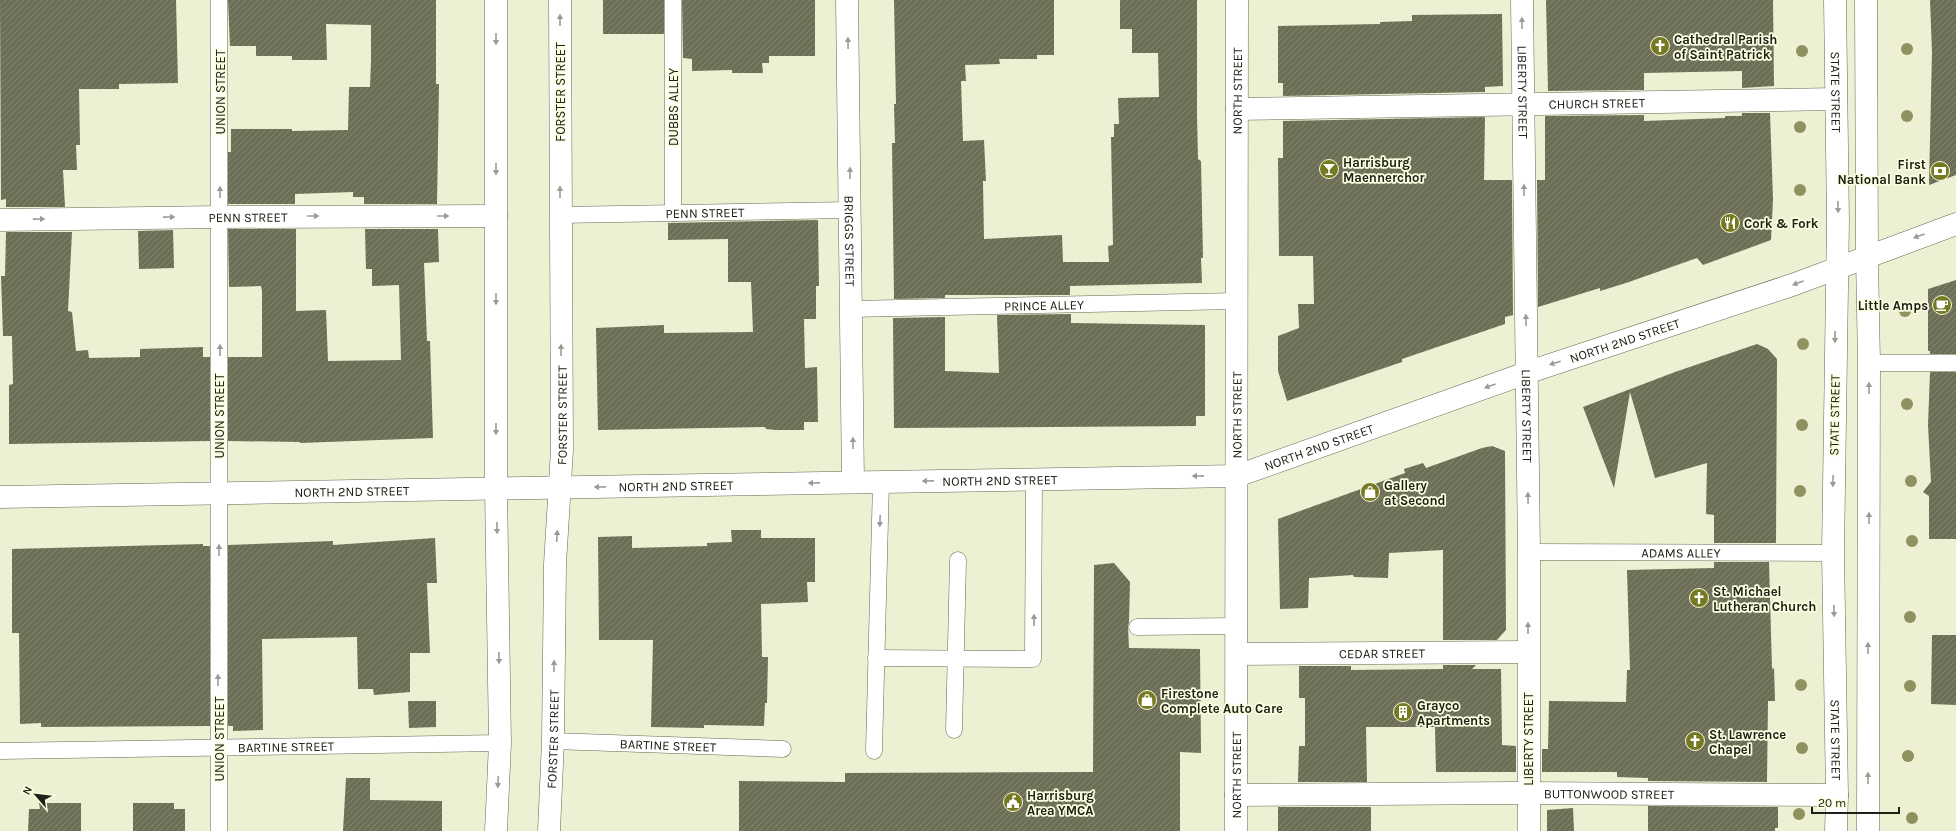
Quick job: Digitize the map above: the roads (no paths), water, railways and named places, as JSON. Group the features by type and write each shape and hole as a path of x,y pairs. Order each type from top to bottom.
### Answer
{"street":[{"path":"496,0 496,488 500,743 496,831"},
{"name":"FORSTER STREET","path":"549,831 553,741 555,564 562,450 560,0"},
{"name":"BRIGGS STREET","path":"847,0 853,482"},
{"name":"NORTH STREET","path":"1236,831 1237,0"},
{"name":"LIBERTY STREET","path":"1522,0 1529,552 1528,831"},
{"name":"STATE STREET","path":"1835,0 1838,221 1833,553 1837,795 1836,831"},
{"path":"1866,0 1867,257 1870,364 1868,831"},
{"name":"CHURCH STREET","path":"1237,109 1836,99"},
{"name":"PENN STREET","path":"0,220 221,217 496,216"},
{"name":"NORTH 2ND STREET","path":"0,497 1237,476 1526,373 1837,269 1956,224"},
{"name":"CEDAR STREET","path":"1237,654 1528,652"},
{"name":"BUTTONWOOD STREET","path":"1236,795 1528,793 1837,795"}],"lane":[{"name":"UNION STREET","path":"219,0 221,217 218,747 219,831"},
{"name":"DUBBS ALLEY","path":"673,0 673,213"},
{"name":"PENN STREET","path":"560,215 850,210"},
{"name":"PRINCE ALLEY","path":"851,309 1237,301"},
{"path":"1870,364 1956,363"},
{"path":"876,658 1034,658 1034,479"},
{"path":"874,751 881,482"},
{"name":"ADAMS ALLEY","path":"1529,552 1833,553"},
{"path":"954,730 957,658 958,560"},
{"path":"1137,627 1237,626"},
{"name":"BARTINE STREET","path":"553,741 783,749"},
{"name":"BARTINE STREET","path":"0,751 500,743"}],"place":[{"name":"Cathedral Parish of Saint Patrick","path":"1660,46"},
{"name":"Harrisburg Maennerchor","path":"1329,169"},
{"name":"First National Bank","path":"1940,171"},
{"name":"Cork & Fork","path":"1730,223"},
{"name":"Little Amps","path":"1942,305"},
{"name":"Gallery at Second","path":"1370,492"},
{"name":"St. Michael Lutheran Church","path":"1699,598"},
{"name":"Firestone Complete Auto Care","path":"1147,700"},
{"name":"Grayco Apartments","path":"1403,712"},
{"name":"St. Lawrence Chapel","path":"1695,741"},
{"name":"Harrisburg Area YMCA","path":"1013,802"}]}
